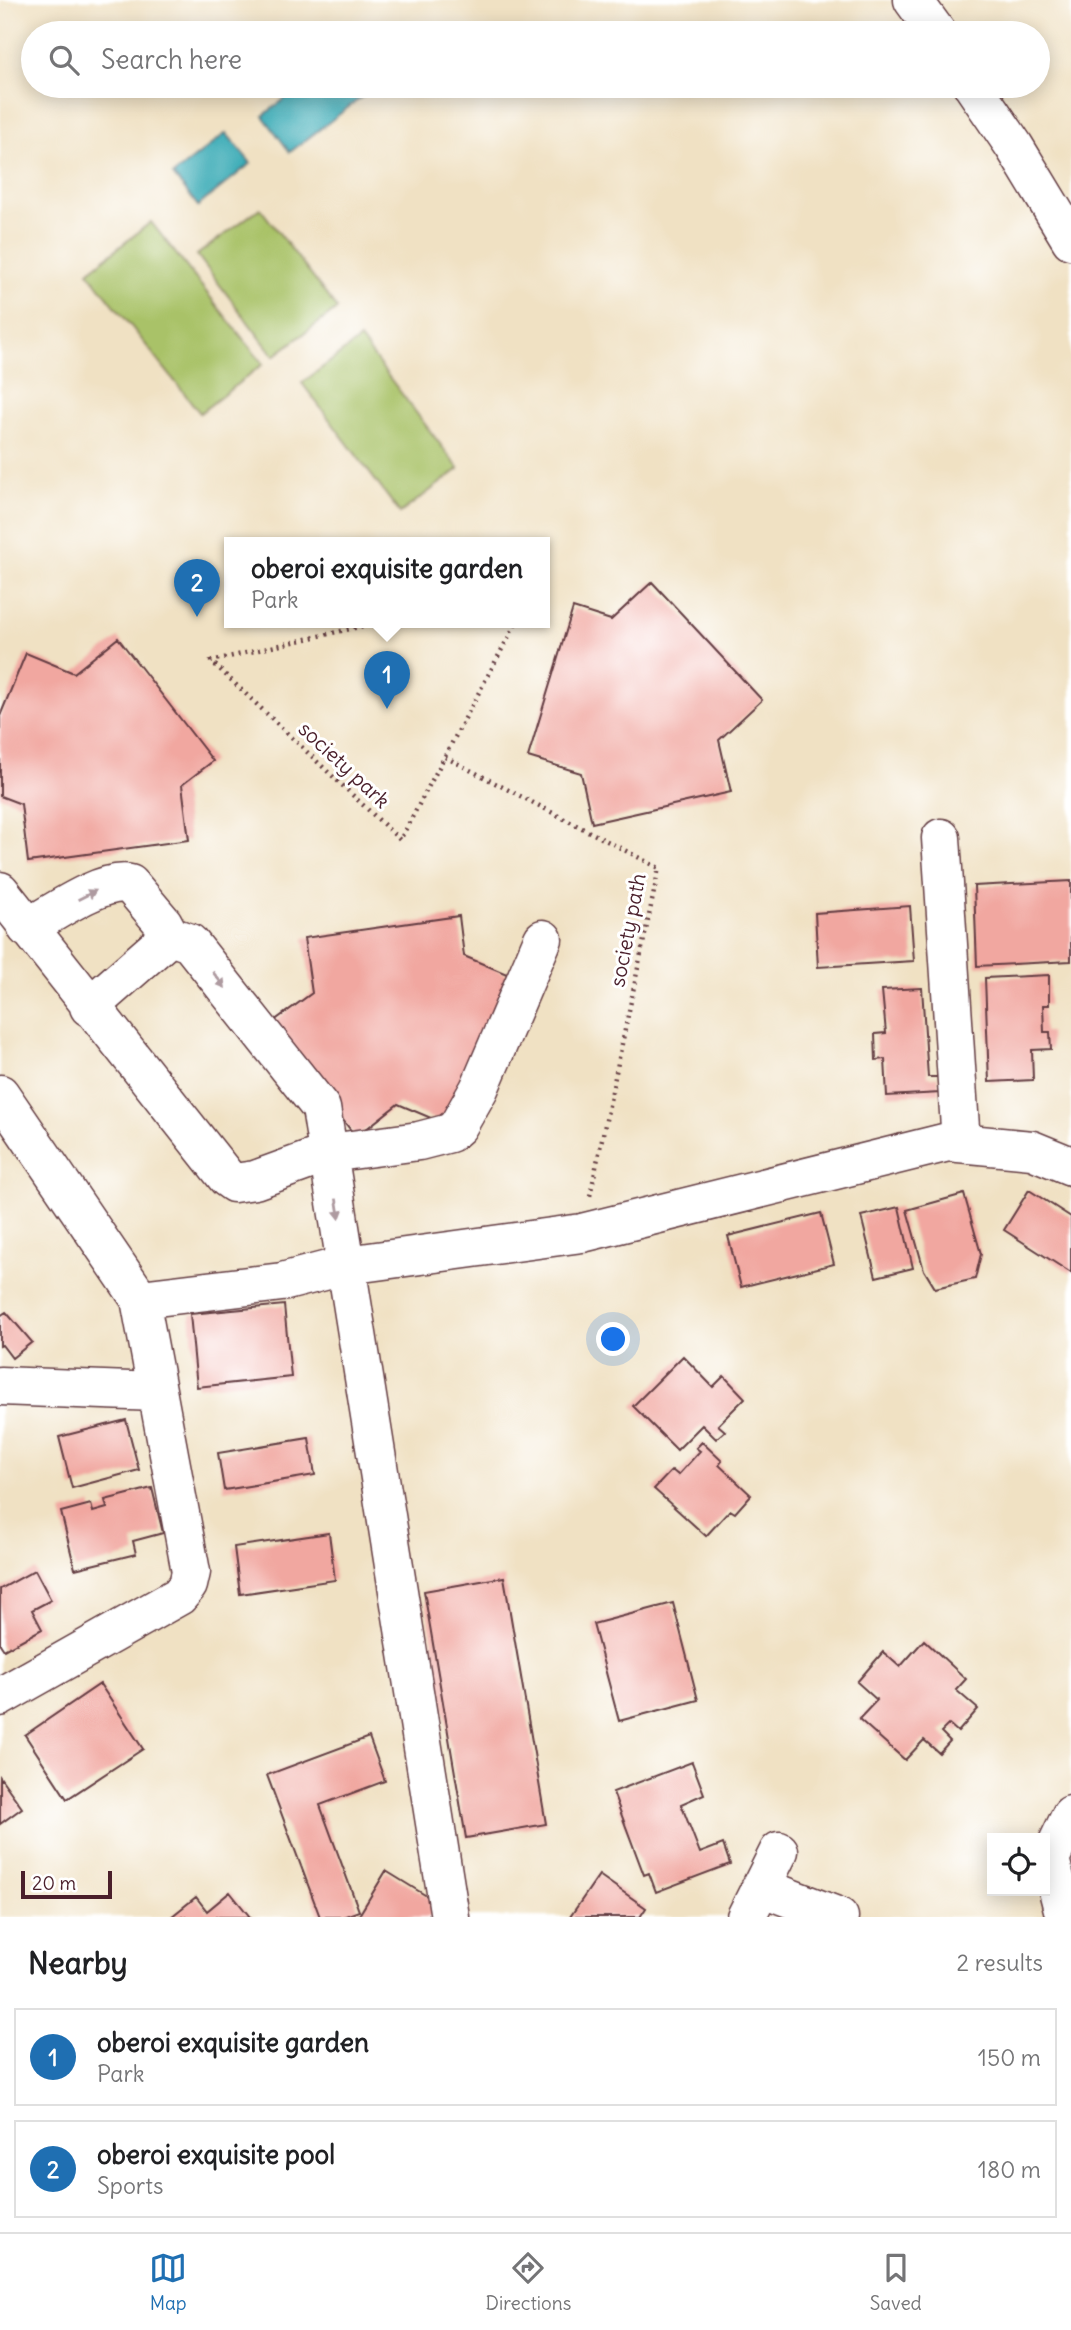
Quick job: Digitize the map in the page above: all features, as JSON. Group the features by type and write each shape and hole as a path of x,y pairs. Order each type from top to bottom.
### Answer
{"street":[{"path":"913,0 928,21"},
{"path":"981,98 1071,240"},
{"path":"941,838 961,1143"},
{"path":"27,928 89,894 115,883 130,884 163,923 170,936 190,943 321,1108 450,1917"},
{"path":"0,891 89,1007 234,1183 255,1180 329,1153 437,1138 450,1133 458,1126 479,1089 543,939"},
{"path":"89,1007 170,936"},
{"path":"0,1094 140,1299 191,1572 188,1585 179,1595 0,1697"},
{"path":"140,1299 282,1282 347,1265 582,1233 948,1142 1032,1150 1071,1166"},
{"path":"0,1386 156,1392"},
{"path":"1065,1917 1050,1859 1071,1815"},
{"path":"779,1851 753,1902 839,1917"}],"path":[{"name":"society park","path":"354,628 211,661 400,840 513,628"},
{"name":"society path","path":"445,757 659,868 582,1233"}],"green space":[{"path":"260,208 337,309 274,356 197,255"},
{"path":"151,222 263,364 200,413 88,272"},
{"path":"360,339 459,469 400,513 302,383"}],"water":[{"path":"286,98 360,98 290,152 263,116"},
{"path":"226,133 251,163 198,206 173,175"}],"building":[{"path":"652,582 762,700 719,740 731,792 592,823 581,773 528,757 573,608 611,620"},
{"path":"118,638 213,761 182,785 189,840 28,862 21,804 0,796 0,716 26,653 74,673"},
{"path":"1071,881 1071,961 977,966 974,886"},
{"path":"910,906 914,961 818,967 815,913"},
{"path":"459,916 464,956 514,977 452,1127 398,1104 356,1137 270,1024 312,993 304,938"},
{"path":"1049,975 1049,1005 1043,1005 1044,1032 1050,1032 1051,1049 1032,1050 1033,1080 989,1082 985,978"},
{"path":"922,988 928,1077 938,1077 940,1093 887,1096 885,1059 876,1060 875,1034 886,1033 882,990"},
{"path":"1029,1190 1071,1217 1071,1273 1004,1230"},
{"path":"964,1194 981,1254 975,1279 935,1288 924,1270 907,1210"},
{"path":"899,1207 913,1268 876,1277 861,1216"},
{"path":"821,1213 834,1264 741,1287 728,1236"},
{"path":"284,1305 291,1377 197,1387 190,1314"},
{"path":"6,1312 32,1342 12,1358 2,1345 0,1346 0,1316"},
{"path":"683,1356 713,1387 724,1376 745,1398 718,1425 725,1431 716,1439 702,1425 677,1450 633,1406"},
{"path":"126,1420 139,1470 72,1488 59,1437"},
{"path":"309,1438 315,1475 224,1490 218,1453"},
{"path":"702,1442 722,1461 719,1465 751,1495 735,1513 730,1510 706,1536 654,1489 672,1470 678,1475 700,1451 696,1448"},
{"path":"152,1488 163,1533 133,1541 136,1554 75,1569 61,1512 91,1504 93,1512 107,1508 105,1500"},
{"path":"329,1533 335,1580 240,1594 234,1547"},
{"path":"35,1570 51,1600 32,1610 42,1629 4,1650 0,1644 0,1589"},
{"path":"504,1577 546,1824 466,1838 424,1591"},
{"path":"673,1603 698,1700 619,1721 593,1624"},
{"path":"924,1640 966,1679 956,1690 978,1709 958,1732 949,1724 941,1732 950,1741 939,1753 924,1740 905,1760 859,1719 877,1700 857,1682 883,1652 900,1667"},
{"path":"100,1684 143,1749 67,1799 25,1735"},
{"path":"369,1737 385,1781 320,1805 359,1911 343,1917 320,1917 267,1775"},
{"path":"692,1762 704,1794 681,1804 700,1853 723,1844 730,1864 656,1892 649,1873 644,1875 613,1792"},
{"path":"0,1777 22,1808 0,1824"},
{"path":"386,1871 438,1903 430,1917 358,1917"},
{"path":"599,1875 646,1908 640,1917 570,1917"},
{"path":"230,1892 250,1917 171,1917 196,1897 207,1911"}],"place":[{"name":"oberoi exquisite pool","path":"197,617"},
{"name":"oberoi exquisite garden","path":"387,709"}]}
